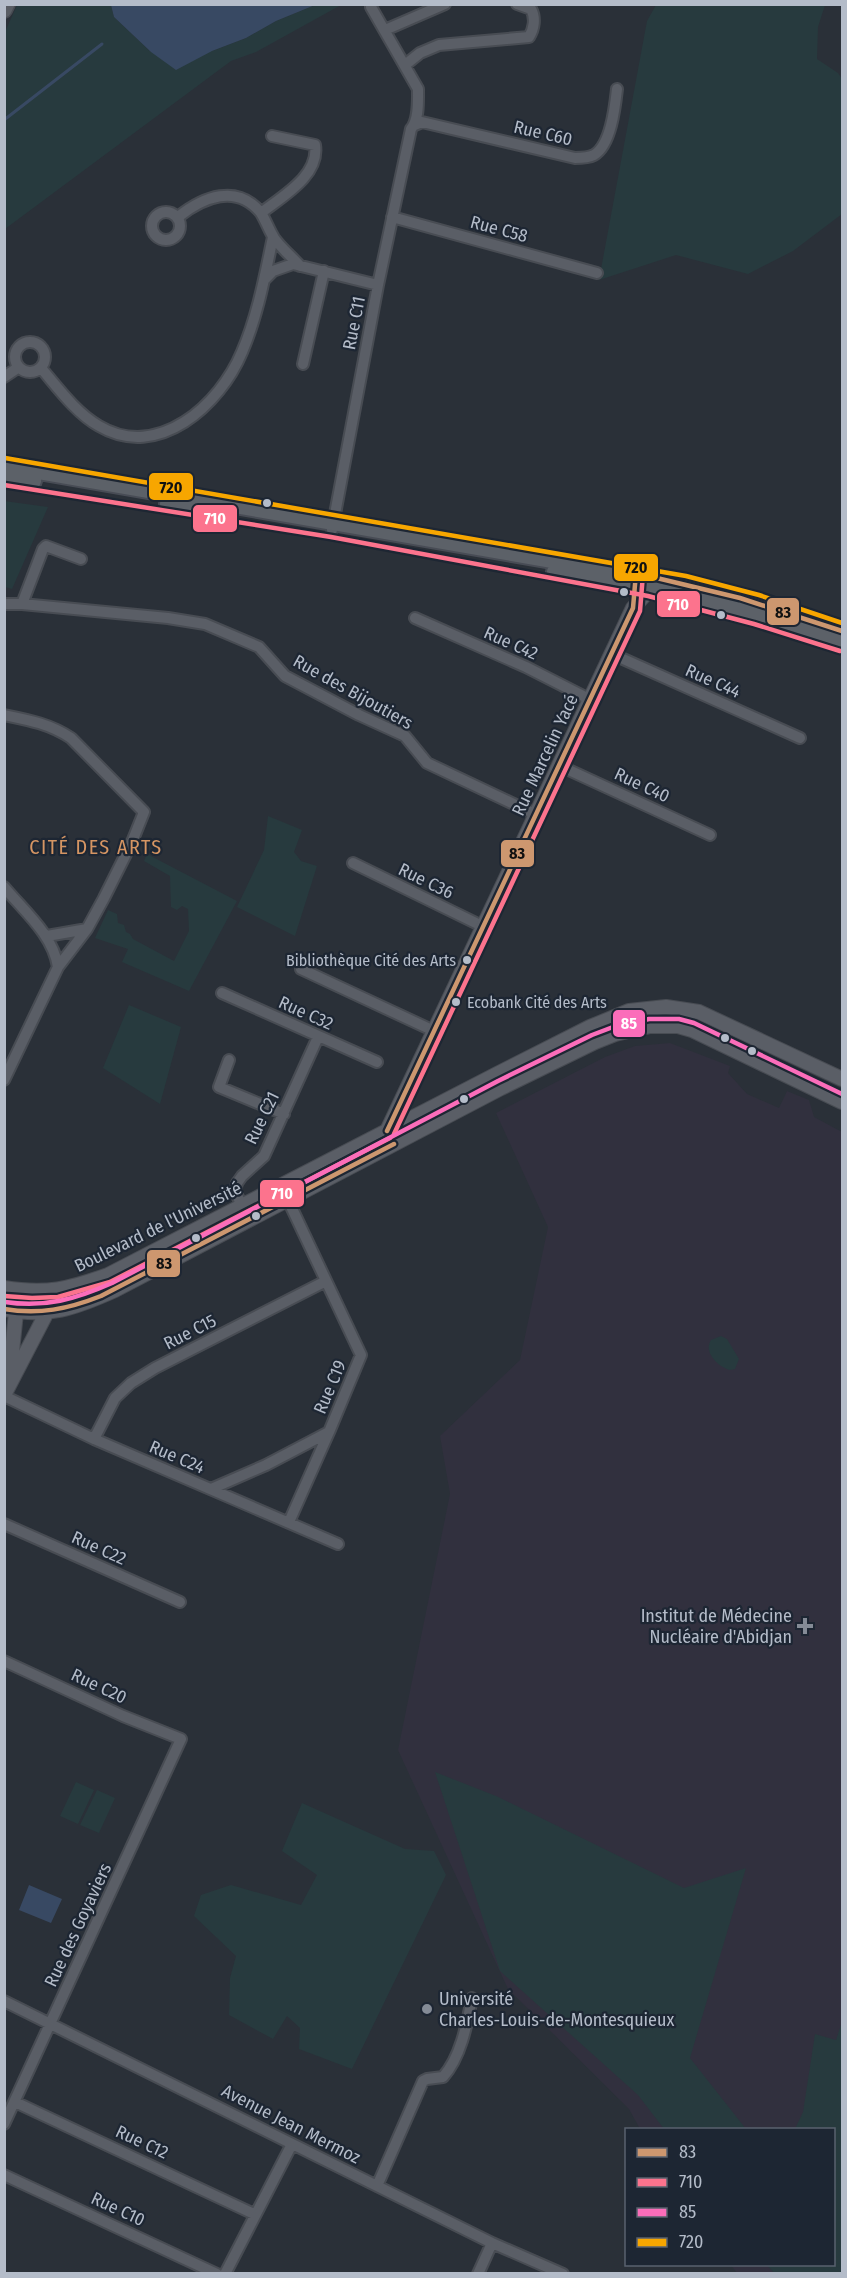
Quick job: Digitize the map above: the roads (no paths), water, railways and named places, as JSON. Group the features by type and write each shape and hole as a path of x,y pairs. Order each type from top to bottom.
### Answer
{"main road":[{"path":"4,10 7,4"},
{"path":"4,465 643,581 713,589 843,632"},
{"path":"4,477 333,526"},
{"path":"643,581 843,644"}],"street":[{"path":"386,30 445,4"},
{"path":"405,64 420,53 439,45 529,37 532,32 534,14 531,9 517,4"},
{"name":"Rue C11","path":"333,526 378,285 411,129 415,125 418,89 371,7"},
{"name":"Rue C60","path":"415,125 422,122 575,158 585,158 594,155 606,141 615,108 617,89"},
{"path":"261,213 304,177 314,162 316,153 315,145 272,136"},
{"path":"178,217 200,201 224,194 235,195 261,213 273,237 300,266"},
{"name":"Rue C58","path":"392,217 597,273"},
{"path":"41,368 67,399 97,426 113,433 131,436 148,437 169,432 189,420 206,405 236,365 250,332 273,237"},
{"path":"264,280 273,271 293,264 378,285"},
{"path":"303,364 324,271"},
{"path":"31,341 37,343 45,352 46,357 41,368 30,372 19,367 16,362 16,350 20,345 31,341"},
{"path":"4,377 19,367"},
{"path":"22,604 46,546 81,559"},
{"name":"Rue Marcelin Yacé","path":"387,1131 591,700 643,581"},
{"name":"Rue des Bijoutiers","path":"4,604 168,618 206,624 259,647 285,676 358,715 405,736 427,763 537,816"},
{"name":"Rue C42","path":"415,618 535,671 591,700"},
{"name":"Rue C44","path":"612,654 800,738"},
{"path":"4,715 44,723 71,738 144,812 132,842 87,929 58,968 4,1080"},
{"name":"Rue C40","path":"560,766 710,835"},
{"name":"Rue C36","path":"353,863 484,927"},
{"path":"4,887 46,936 56,954 58,968"},
{"path":"46,936 87,929"},
{"path":"302,969 434,1031"},
{"name":"Rue C32","path":"222,993 377,1062"},
{"name":"Boulevard de l'Université","path":"4,1288 54,1292 108,1275 590,1027 629,1011 666,1006 699,1012 843,1079"},
{"name":"Boulevard de l'Université","path":"11,1310 46,1314 86,1302 115,1290 595,1042 632,1028 678,1026 692,1030 711,1037 843,1102"},
{"name":"Rue C21","path":"243,1206 235,1191 237,1183 264,1156 318,1037"},
{"path":"229,1060 219,1087 284,1114"},
{"path":"799,1082 807,1064"},
{"path":"387,1131 394,1144"},
{"name":"Rue C19","path":"288,1200 361,1355 288,1522"},
{"name":"Rue C15","path":"94,1439 115,1398 131,1383 155,1368 326,1281"},
{"path":"33,1291 47,1299 46,1314 6,1393 12,1341 11,1310 18,1300 33,1291"},
{"path":"4,1328 12,1341"},
{"name":"Rue C24","path":"6,1393 94,1439 338,1544"},
{"path":"211,1489 266,1465 329,1432"},
{"name":"Rue C22","path":"4,1524 180,1602"},
{"name":"Rue C20","path":"4,1660 123,1716 181,1739"},
{"name":"Rue des Goyaviers","path":"4,2124 181,1739"},
{"path":"376,2186 423,2082 427,2079 443,2078 448,2071 464,2036 472,1998"},
{"name":"Avenue Jean Mermoz","path":"4,2001 492,2243 563,2274"},
{"name":"Rue C12","path":"15,2102 254,2214"},
{"path":"225,2274 292,2144"},
{"name":"Rue C10","path":"4,2175 217,2274"},
{"path":"478,2274 492,2243"}],"water":[{"path":"111,4 315,5 276,21 246,38 212,51 176,70 151,52 114,17"},
{"path":"29,1885 62,1899 51,1923 19,1910"}],"waterway":[{"path":"4,120 102,44"}],"place":[{"name":"Bibliothèque Cité des Arts","path":"467,960"},
{"name":"Ecobank Cité des Arts","path":"456,1002"},
{"name":"Institut de Médecine Nucléaire d'Abidjan","path":"805,1626"},
{"name":"Université Charles-Louis-de-Montesquieux","path":"427,2009"}],"district":[{"name":"CITÉ DES ARTS","path":"96,847"}]}
